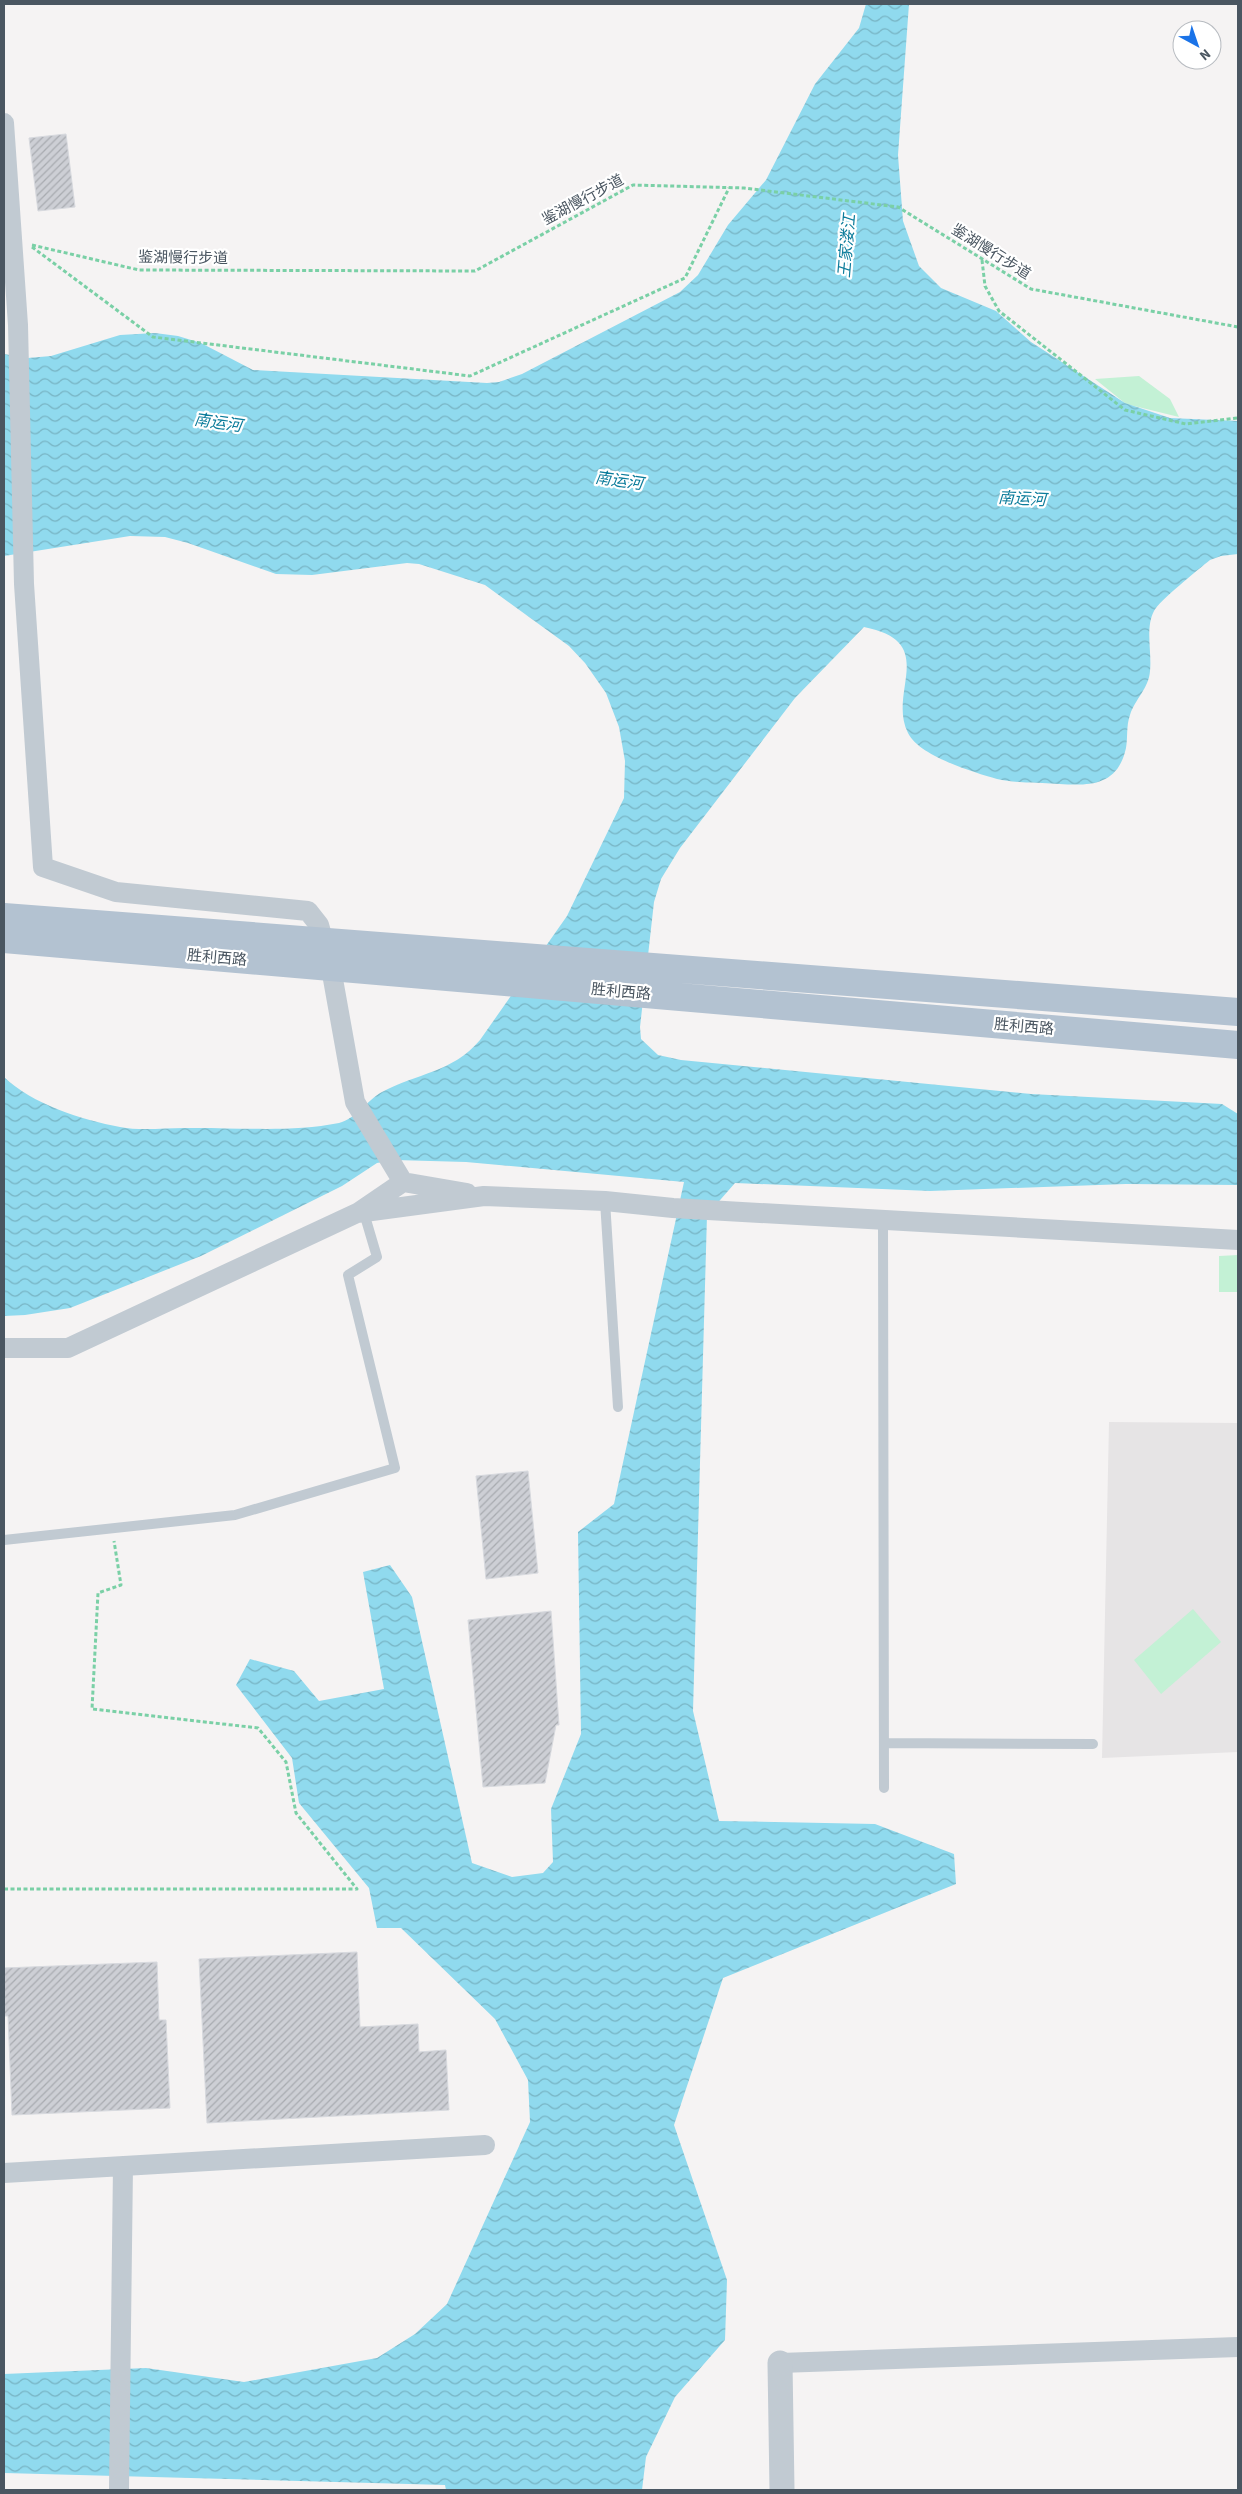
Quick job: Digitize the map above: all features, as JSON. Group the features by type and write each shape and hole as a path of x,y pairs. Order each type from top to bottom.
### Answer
{"main road":[{"name":"胜利西路","path":"4,917 1238,1012"},
{"name":"胜利西路","path":"4,938 331,968 1238,1045"}],"street":[{"path":"4,123 18,325 24,584 43,867 116,892 308,911 319,925 331,968 355,1102 399,1176 484,1196"},
{"path":"361,1213 399,1176"},
{"path":"4,1348 68,1348 361,1213 484,1196 605,1201 672,1208 1238,1240"},
{"path":"4,2173 485,2145"},
{"path":"119,2490 122,2166"},
{"path":"782,2490 780,2363 1238,2347"}],"lane":[{"path":"605,1201 618,1408"},
{"path":"4,1540 235,1515 395,1468 348,1275 377,1257 361,1213"},
{"path":"883,1220 884,1788"},
{"path":"884,1744 1094,1744"}],"path":[{"name":"鉴湖慢行步道","path":"729,188 685,278 470,376 154,337 28,244 138,270 475,271 633,186 744,188 898,208 1030,290 1238,327"},
{"path":"982,259 985,286 998,311 1125,410 1186,424 1238,418"},
{"path":"4,1889 357,1889 296,1813 286,1762 258,1728 92,1709 98,1593 121,1586 112,1528"}],"shaded area":[{"path":"1109,1422 1238,1423 1238,1752 1102,1758"}],"green space":[{"path":"1139,376 1170,399 1179,417 1126,404 1095,379"},
{"path":"1238,1255 1238,1292 1219,1292 1219,1256"},
{"path":"1193,1609 1221,1642 1161,1694 1134,1660"}],"water":[{"path":"866,4 909,4 898,155 903,221 919,266 941,288 996,311 1031,342 1125,403 1170,418 1238,421 1238,554 1221,556 1210,560 1157,606 1150,625 1149,677 1130,715 1126,748 1121,763 1114,773 1104,780 1093,783 1019,782 997,779 948,762 923,749 908,733 903,717 907,670 906,656 900,644 887,634 864,627 795,698 680,848 661,879 654,902 640,1027 641,1039 658,1055 681,1060 1031,1094 1222,1104 1238,1114 1238,1185 1126,1184 930,1191 735,1183 707,1215 693,1711 719,1821 875,1824 954,1854 956,1884 723,1978 674,2125 727,2280 725,2340 675,2397 646,2457 642,2490 446,2490 445,2485 4,2473 4,2374 146,2368 244,2382 377,2358 415,2334 447,2304 530,2122 528,2080 495,2019 401,1928 377,1928 369,1888 299,1803 292,1758 236,1685 250,1659 294,1671 319,1701 384,1689 363,1572 390,1565 412,1597 472,1863 512,1877 543,1873 553,1862 551,1809 581,1734 578,1532 614,1504 684,1182 466,1162 395,1160 377,1163 342,1186 201,1256 70,1308 25,1315 4,1316 4,1077 15,1087 58,1110 105,1124 128,1128 281,1129 320,1126 339,1123 351,1118 382,1092 446,1066 469,1051 480,1040 567,916 624,798 625,761 619,727 606,693 585,663 569,646 485,585 419,564 407,563 312,575 276,574 188,543 165,537 130,536 4,556 4,354 28,358 51,356 120,335 155,333 178,336 201,343 253,370 487,383 499,382 522,374 680,292 698,275 728,225 766,180 815,84 859,28"}],"building":[{"path":"66,134 75,207 38,211 29,138"},
{"path":"528,1471 538,1573 486,1579 476,1476"},
{"path":"551,1611 559,1725 556,1725 545,1783 483,1787 468,1620"},
{"path":"357,1952 360,2027 418,2024 419,2052 446,2050 449,2110 207,2123 199,1959"},
{"path":"157,1962 159,2020 166,2020 170,2108 12,2115 8,2016 4,2016 4,1968"}],"water label":[{"name":"王家溇江","path":"847,246"},
{"name":"南运河","path":"218,423"},
{"name":"南运河","path":"619,481"},
{"name":"南运河","path":"1022,499"}]}
